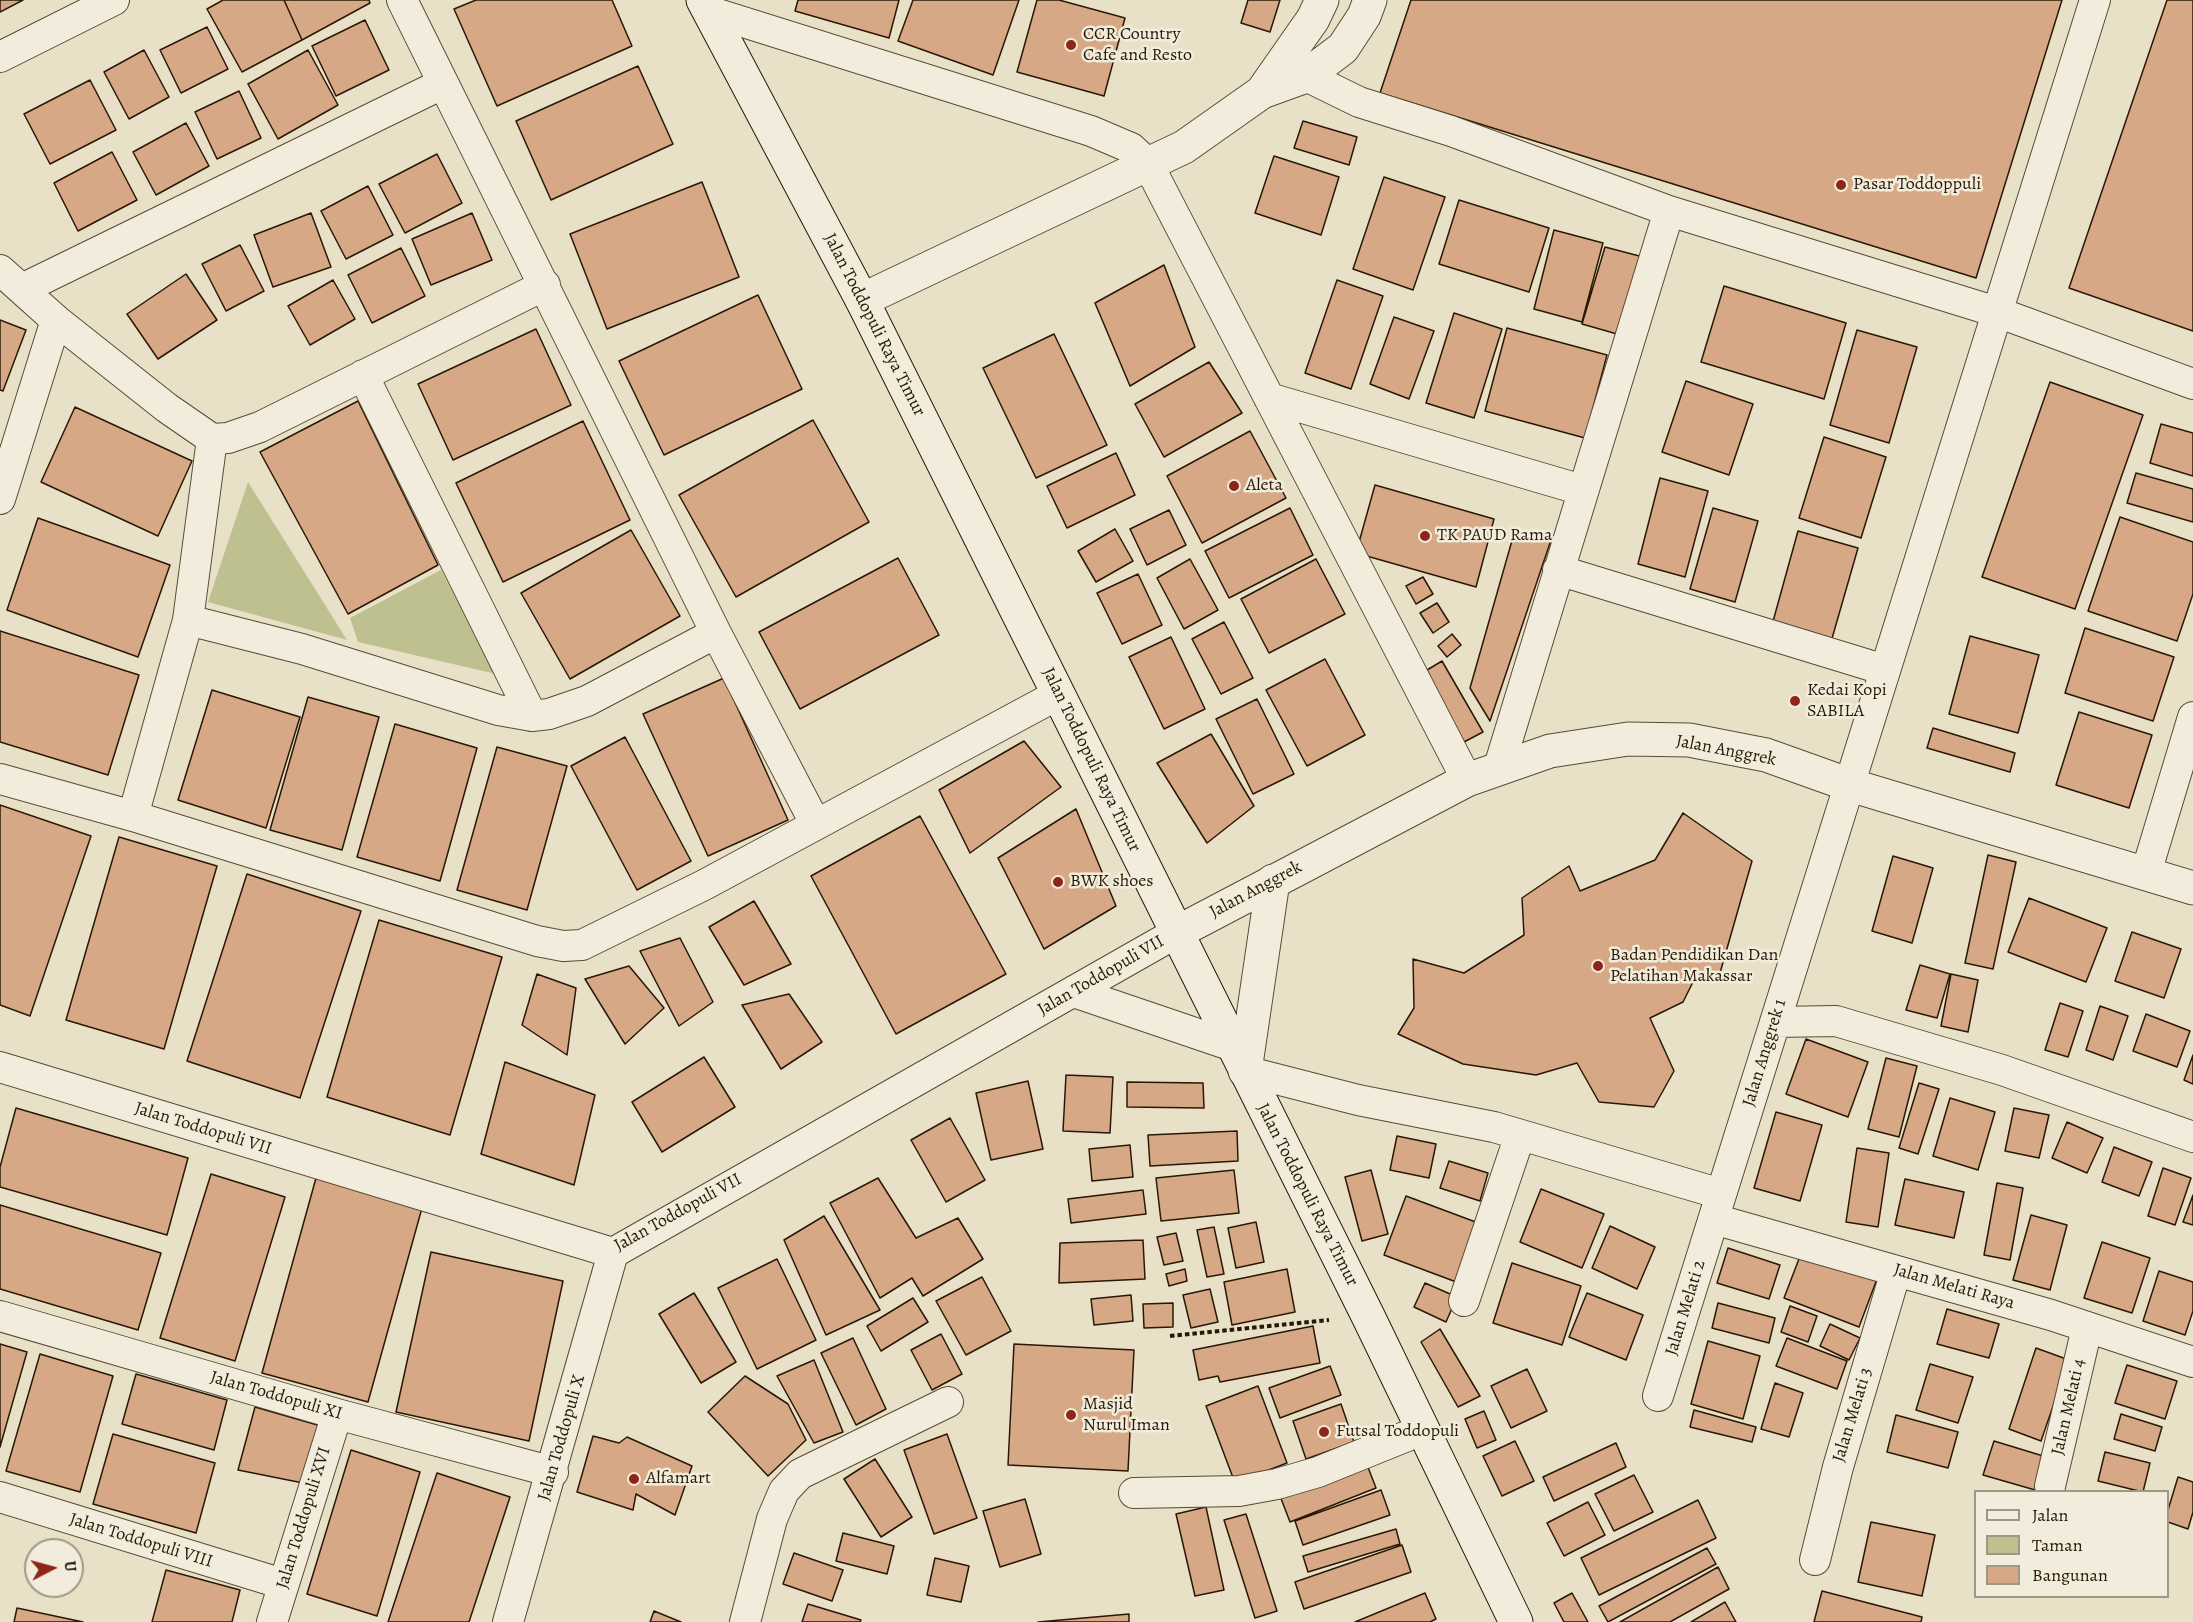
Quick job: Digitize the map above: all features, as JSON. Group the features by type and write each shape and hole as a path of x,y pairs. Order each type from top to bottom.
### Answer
{"street":[{"path":"0,57 114,0"},
{"path":"402,0 442,84 814,823"},
{"path":"1296,68 1322,0"},
{"path":"862,300 1184,147 1296,68 1343,48 1364,16 1370,0"},
{"name":"Jalan Anggrek 1","path":"1718,1206 2095,0"},
{"path":"705,6 1091,131 1131,148 1148,164 1467,780"},
{"name":"Jalan Toddopuli Raya Timur","path":"705,6 862,300 1368,1316 1516,1622"},
{"path":"1296,68 1359,102 1450,131 1669,211 1998,312 2193,384"},
{"path":"22,289 442,84"},
{"path":"1499,767 1669,211"},
{"path":"0,270 56,320 167,408 212,439 228,438 260,427 545,285"},
{"path":"0,499 56,320"},
{"path":"363,375 532,716"},
{"path":"1269,398 1582,490"},
{"path":"133,816 188,620 212,439"},
{"path":"1558,570 1885,670"},
{"path":"188,620 302,649 498,710 532,716 549,714 587,701 717,633"},
{"path":"0,779 133,816 537,941 563,946 582,945 704,885 814,823 1059,694"},
{"path":"2146,873 2193,717"},
{"name":"Jalan Anggrek","path":"1176,933 1467,780 1550,751 1628,739 1689,740 1766,755 1850,784 2193,888"},
{"path":"1239,1058 1273,881"},
{"name":"Jalan Toddopuli VII","path":"0,1067 613,1253 1176,933"},
{"name":"Jalan Melati Raya","path":"1074,992 1239,1058 1358,1100 1494,1127 1520,1135 1896,1271 2193,1362"},
{"path":"1775,1022 1836,1021 2002,1070 2193,1137"},
{"path":"1464,1301 1520,1135"},
{"name":"Jalan Melati 2","path":"1658,1396 1718,1206"},
{"name":"Jalan Toddopuli X","path":"508,1622 553,1472 613,1253"},
{"name":"Jalan Melati 3","path":"1815,1560 1838,1467 1896,1271"},
{"name":"Jalan Toddopuli XI","path":"0,1316 337,1414 553,1472"},
{"name":"Jalan Melati 4","path":"2050,1486 2087,1328"},
{"path":"745,1622 772,1519 784,1491 800,1474 948,1402"},
{"name":"Jalan Toddopuli XVI","path":"272,1622 337,1414"},
{"path":"1134,1493 1239,1491 1277,1484 1318,1472 1422,1430"},
{"name":"Jalan Toddopuli VIII","path":"0,1497 283,1584"}],"path":[{"path":"1170,1336 1368,1316"}],"green space":[{"path":"248,482 347,640 208,602"},
{"path":"441,570 496,674 358,642 350,618"}],"building":[{"path":"0,0 23,0 0,12"},
{"path":"223,0 284,0 302,40 242,72 207,9"},
{"path":"284,0 369,0 370,3 302,40"},
{"path":"476,0 612,0 632,46 497,106 454,9"},
{"path":"798,0 899,0 889,38 795,11"},
{"path":"913,0 1019,0 993,75 898,41"},
{"name":"CCR Country Cafe and Resto","path":"1037,0 1059,0 1125,18 1104,96 1017,72"},
{"path":"1248,0 1280,0 1270,32 1241,23"},
{"name":"Pasar Toddoppuli","path":"1411,0 2062,0 1976,278 1380,93"},
{"path":"2167,0 2193,0 2193,331 2069,288"},
{"path":"365,20 389,70 336,96 312,46"},
{"path":"207,27 228,69 181,93 160,50"},
{"path":"144,50 169,97 129,119 104,72"},
{"path":"308,50 338,105 278,139 248,84"},
{"path":"638,66 673,144 551,200 516,121"},
{"path":"90,80 116,130 50,164 24,114"},
{"path":"239,91 261,138 217,159 195,112"},
{"path":"1303,121 1357,137 1349,165 1294,148"},
{"path":"186,123 209,166 156,195 133,152"},
{"path":"112,152 137,200 78,231 54,183"},
{"path":"437,154 462,203 405,233 379,184"},
{"path":"1274,156 1339,177 1321,235 1255,213"},
{"path":"1384,177 1445,197 1413,290 1353,269"},
{"path":"702,182 739,277 607,329 570,234"},
{"path":"368,186 393,235 346,259 321,211"},
{"path":"1459,200 1549,228 1529,292 1439,264"},
{"path":"311,213 331,267 273,287 254,235"},
{"path":"472,213 492,260 431,285 412,239"},
{"path":"1554,230 1603,243 1582,322 1534,309"},
{"path":"240,245 264,291 226,311 202,264"},
{"path":"1605,247 1647,258 1624,336 1582,324"},
{"path":"401,248 425,296 372,323 348,275"},
{"path":"1164,265 1195,347 1130,386 1095,303"},
{"path":"186,274 217,320 158,359 127,314"},
{"path":"333,280 355,319 310,345 288,306"},
{"path":"1337,280 1383,296 1351,389 1305,373"},
{"path":"1724,286 1846,323 1824,399 1701,362"},
{"path":"758,295 802,389 664,455 619,361"},
{"path":"1454,313 1502,329 1474,418 1426,403"},
{"path":"1394,317 1434,331 1409,399 1370,384"},
{"path":"0,320 26,330 3,391 0,390"},
{"path":"1507,328 1607,355 1585,438 1485,411"},
{"path":"536,329 571,405 453,460 418,384"},
{"path":"1857,330 1917,347 1889,443 1830,425"},
{"path":"1054,334 1107,445 1036,478 983,368"},
{"path":"1209,362 1242,413 1164,457 1135,404"},
{"path":"1686,381 1753,404 1729,475 1662,452"},
{"path":"2050,382 2143,415 2075,609 1982,577"},
{"path":"358,401 438,565 348,614 260,452"},
{"path":"75,407 192,461 158,536 41,482"},
{"path":"813,420 869,522 736,597 679,495"},
{"path":"583,421 630,520 503,582 456,483"},
{"path":"2161,424 2193,433 2193,476 2150,463"},
{"path":"1250,431 1286,498 1202,543 1167,476"},
{"path":"1824,437 1886,457 1861,538 1799,518"},
{"path":"1116,453 1135,495 1067,528 1047,486"},
{"path":"2136,473 2193,489 2193,522 2127,503"},
{"path":"1660,478 1708,491 1685,577 1638,564"},
{"name":"TK PAUD Rama","path":"1375,485 1494,519 1476,587 1356,553"},
{"path":"1290,508 1313,555 1229,598 1205,551"},
{"path":"1713,508 1758,521 1735,602 1690,589"},
{"path":"1169,510 1186,545 1147,565 1130,529"},
{"path":"2120,517 2193,542 2193,594 2177,641 2088,611"},
{"path":"38,518 170,565 138,657 7,610"},
{"path":"1115,529 1133,561 1096,582 1078,551"},
{"path":"631,530 680,616 570,679 521,593"},
{"path":"1515,530 1551,540 1490,721 1470,688"},
{"path":"1798,531 1858,548 1831,642 1772,625"},
{"path":"898,558 939,635 800,709 759,632"},
{"path":"1190,559 1218,610 1184,629 1157,578"},
{"path":"1316,559 1345,614 1269,653 1241,599"},
{"path":"1138,574 1162,625 1122,644 1097,593"},
{"path":"1423,577 1433,594 1416,604 1406,586"},
{"path":"1437,603 1449,622 1433,633 1420,613"},
{"path":"1224,622 1253,678 1221,694 1192,639"},
{"path":"2085,628 2174,657 2153,721 2065,693"},
{"path":"0,631 139,675 108,775 0,742"},
{"path":"1452,634 1461,645 1447,657 1438,646"},
{"path":"1970,636 2039,655 2018,733 1949,714"},
{"path":"1171,637 1205,709 1164,729 1129,657"},
{"path":"1325,659 1365,735 1307,766 1266,690"},
{"path":"1442,661 1483,732 1464,742 1422,673"},
{"path":"724,678 788,820 708,856 643,714"},
{"path":"212,690 300,717 266,828 178,800"},
{"path":"308,697 379,717 342,850 270,830"},
{"path":"1257,699 1294,774 1253,794 1216,719"},
{"path":"2079,712 2152,735 2129,808 2056,785"},
{"path":"395,724 477,748 440,881 357,857"},
{"path":"1933,728 2015,753 2010,772 1927,748"},
{"path":"1211,734 1254,806 1207,843 1157,763"},
{"path":"625,737 691,861 637,890 571,766"},
{"path":"1024,741 1061,787 970,853 939,790"},
{"path":"497,747 567,766 527,910 457,890"},
{"path":"0,805 91,836 30,1016 0,1005"},
{"name":"BWK shoes","path":"1076,809 1116,906 1044,949 998,858"},
{"name":"Badan Pendidikan Dan Pelatihan Makassar","path":"1683,813 1752,861 1720,973 1693,982 1683,1002 1650,1018 1674,1071 1654,1107 1599,1102 1577,1063 1536,1075 1463,1064 1398,1034 1414,1008 1413,959 1464,973 1524,935 1522,898 1569,866 1580,891 1655,860"},
{"path":"920,816 1006,974 896,1034 811,876"},
{"path":"119,837 217,866 164,1049 66,1020"},
{"path":"1988,855 2016,862 1993,969 1965,963"},
{"path":"1893,856 1933,868 1912,943 1872,931"},
{"path":"247,874 361,911 300,1098 187,1061"},
{"path":"2029,898 2107,928 2086,982 2008,952"},
{"path":"754,901 791,964 744,985 709,927"},
{"path":"379,920 502,957 450,1135 327,1097"},
{"path":"2132,932 2181,949 2164,998 2115,981"},
{"path":"680,938 713,1002 679,1026 640,951"},
{"path":"1920,965 1950,974 1937,1018 1906,1010"},
{"path":"629,966 664,1008 625,1044 585,979"},
{"path":"537,974 576,988 567,1055 522,1025"},
{"path":"1951,974 1978,980 1968,1032 1941,1026"},
{"path":"789,994 822,1042 781,1069 742,1005"},
{"path":"2060,1003 2083,1011 2068,1057 2045,1050"},
{"path":"2100,1006 2128,1016 2113,1060 2086,1050"},
{"path":"2146,1014 2190,1031 2177,1067 2133,1051"},
{"path":"1806,1039 1868,1062 1848,1117 1786,1094"},
{"path":"2193,1055 2193,1084 2184,1080"},
{"path":"704,1057 735,1107 662,1152 632,1102"},
{"path":"1886,1058 1917,1066 1899,1137 1868,1129"},
{"path":"505,1062 595,1095 574,1185 481,1154"},
{"path":"1066,1075 1113,1077 1110,1133 1063,1131"},
{"path":"1028,1081 1043,1149 991,1160 976,1093"},
{"path":"1127,1082 1203,1083 1204,1108 1127,1107"},
{"path":"1919,1083 1939,1089 1918,1154 1899,1148"},
{"path":"1950,1098 1995,1112 1978,1170 1933,1156"},
{"path":"16,1108 188,1158 167,1235 0,1187 0,1167"},
{"path":"2014,1108 2049,1115 2039,1158 2005,1151"},
{"path":"1776,1112 1822,1125 1800,1201 1754,1188"},
{"path":"950,1118 985,1180 946,1202 911,1140"},
{"path":"2067,1122 2103,1138 2087,1173 2052,1158"},
{"path":"1237,1131 1238,1161 1150,1166 1148,1135"},
{"path":"1397,1136 1436,1144 1429,1178 1390,1170"},
{"path":"1130,1145 1133,1177 1092,1181 1089,1149"},
{"path":"2114,1147 2152,1162 2139,1196 2102,1182"},
{"path":"1857,1148 1889,1153 1878,1227 1846,1222"},
{"path":"1449,1161 1488,1173 1480,1201 1440,1188"},
{"path":"2163,1168 2191,1178 2175,1225 2148,1216"},
{"path":"1234,1170 1239,1213 1161,1221 1156,1178"},
{"path":"1371,1170 1388,1234 1362,1241 1345,1177"},
{"path":"211,1174 285,1197 235,1361 160,1338"},
{"path":"316,1178 422,1208 368,1402 262,1373"},
{"path":"878,1178 916,1238 958,1218 983,1259 923,1296 912,1278 880,1298 830,1203"},
{"path":"1905,1179 1964,1192 1954,1238 1895,1225"},
{"path":"1997,1183 2023,1188 2010,1260 1984,1255"},
{"path":"1541,1189 1604,1214 1582,1268 1520,1242"},
{"path":"1143,1190 1146,1214 1071,1223 1068,1199"},
{"path":"2193,1195 2193,1225 2183,1222"},
{"path":"1406,1196 1481,1224 1459,1283 1384,1255"},
{"path":"0,1205 161,1253 138,1330 0,1289"},
{"path":"2031,1215 2067,1225 2050,1290 2013,1280"},
{"path":"824,1216 880,1310 826,1335 784,1240"},
{"path":"1256,1222 1264,1262 1236,1268 1228,1228"},
{"path":"1610,1226 1655,1247 1637,1289 1592,1268"},
{"path":"1214,1227 1224,1274 1207,1277 1197,1230"},
{"path":"1176,1233 1183,1261 1164,1265 1157,1237"},
{"path":"1143,1240 1145,1279 1059,1283 1060,1243"},
{"path":"2102,1242 2150,1258 2132,1313 2084,1298"},
{"path":"1728,1248 1780,1265 1769,1299 1717,1283"},
{"path":"1802,1251 1877,1279 1859,1327 1784,1298"},
{"path":"431,1252 563,1281 529,1441 396,1412"},
{"path":"777,1259 816,1340 757,1369 718,1288"},
{"path":"1512,1263 1581,1286 1562,1345 1493,1323"},
{"path":"1185,1269 1187,1281 1169,1286 1166,1274"},
{"path":"1287,1269 1295,1312 1232,1325 1224,1282"},
{"path":"2159,1271 2193,1282 2193,1311 2185,1335 2143,1321"},
{"path":"982,1277 1011,1331 966,1355 936,1301"},
{"path":"1425,1283 1457,1297 1446,1322 1414,1307"},
{"path":"1210,1289 1218,1322 1191,1328 1183,1295"},
{"path":"694,1293 736,1362 701,1383 659,1314"},
{"path":"1587,1293 1643,1315 1626,1360 1569,1337"},
{"path":"1131,1295 1133,1321 1094,1325 1091,1299"},
{"path":"913,1298 928,1322 881,1351 867,1326"},
{"path":"1173,1303 1173,1327 1144,1328 1143,1304"},
{"path":"1718,1303 1775,1318 1769,1343 1712,1328"},
{"path":"1790,1306 1817,1316 1808,1342 1781,1332"},
{"path":"1947,1309 1999,1324 1989,1358 1937,1344"},
{"path":"1830,1324 1860,1338 1849,1360 1820,1346"},
{"path":"1313,1326 1320,1363 1220,1382 1218,1376 1199,1380 1193,1350"},
{"path":"1440,1329 1480,1396 1458,1407 1421,1342"},
{"path":"941,1334 962,1374 932,1390 911,1350"},
{"path":"853,1338 886,1409 856,1425 821,1353"},
{"path":"1787,1338 1847,1361 1837,1389 1776,1366"},
{"path":"1708,1341 1760,1356 1743,1419 1691,1404"},
{"path":"0,1344 27,1352 0,1447"},
{"path":"1014,1344 1134,1350 1128,1471 1008,1465"},
{"path":"2036,1348 2069,1360 2041,1441 2009,1429"},
{"path":"40,1354 113,1376 80,1492 6,1471"},
{"path":"814,1360 843,1432 814,1443 777,1376"},
{"path":"1930,1364 1973,1377 1958,1423 1916,1410"},
{"path":"2127,1365 2177,1381 2165,1419 2115,1403"},
{"path":"1330,1366 1341,1395 1280,1418 1269,1388"},
{"path":"1527,1369 1547,1411 1511,1428 1491,1386"},
{"path":"136,1374 227,1400 214,1450 122,1424"},
{"path":"745,1376 788,1404 806,1440 768,1476 708,1412"},
{"path":"1775,1383 1803,1393 1789,1437 1761,1429"},
{"path":"1258,1386 1287,1463 1235,1483 1206,1406"},
{"name":"Futsal Toddopuli","path":"1341,1404 1354,1442 1306,1459 1293,1421"},
{"path":"255,1407 321,1426 303,1483 238,1470"},
{"path":"1694,1410 1756,1427 1752,1442 1690,1427"},
{"path":"1484,1411 1496,1440 1477,1448 1465,1419"},
{"path":"2121,1414 2162,1427 2155,1451 2114,1439"},
{"path":"1896,1415 1958,1432 1948,1468 1887,1452"},
{"path":"113,1434 215,1463 196,1533 93,1504"},
{"path":"947,1434 977,1518 934,1534 904,1450"},
{"name":"Alfamart","path":"593,1436 619,1443 627,1437 692,1466 675,1515 636,1494 633,1510 577,1492"},
{"path":"1515,1441 1534,1481 1502,1496 1483,1456"},
{"path":"1994,1441 2053,1459 2043,1490 2035,1490 1983,1475"},
{"path":"1616,1443 1626,1467 1554,1501 1543,1477"},
{"path":"351,1450 420,1472 377,1616 307,1594"},
{"path":"2105,1452 2150,1463 2143,1490 2098,1481"},
{"path":"875,1459 912,1517 881,1537 844,1479"},
{"path":"1366,1462 1376,1488 1290,1522 1280,1496"},
{"path":"437,1473 510,1497 469,1622 388,1622"},
{"path":"1634,1475 1653,1512 1614,1531 1595,1494"},
{"path":"2178,1477 2193,1482 2193,1512 2188,1529 2169,1522 2169,1507"},
{"path":"1381,1490 1390,1515 1303,1545 1295,1521"},
{"path":"1025,1499 1041,1554 1000,1567 983,1511"},
{"path":"1698,1500 1716,1538 1599,1595 1581,1558"},
{"path":"1588,1502 1605,1535 1564,1556 1547,1523"},
{"path":"1206,1507 1224,1590 1195,1596 1176,1514"},
{"path":"1246,1514 1277,1611 1255,1618 1224,1520"},
{"path":"1871,1522 1935,1535 1922,1596 1858,1582"},
{"path":"1396,1529 1400,1544 1308,1572 1303,1556"},
{"path":"843,1533 894,1546 887,1574 836,1561"},
{"path":"1402,1545 1411,1572 1304,1609 1295,1582"},
{"path":"1707,1548 1716,1564 1608,1622 1599,1606"},
{"path":"794,1553 843,1570 832,1601 783,1584"},
{"path":"935,1558 969,1566 961,1602 927,1595"},
{"path":"1718,1567 1729,1589 1670,1622 1620,1622"},
{"path":"166,1570 240,1590 232,1622 152,1622"},
{"path":"1822,1591 1922,1617 1921,1622 1814,1622"},
{"path":"1425,1593 1436,1619 1430,1622 1355,1622"},
{"path":"1572,1593 1588,1622 1564,1622 1554,1603"},
{"path":"1725,1602 1736,1622 1691,1622"},
{"path":"808,1604 861,1620 860,1622 802,1622"},
{"path":"17,1608 83,1622 14,1622"},
{"path":"654,1611 681,1622 650,1622"},
{"path":"1129,1614 1129,1622 1038,1622"}],"place":[{"name":"CCR Country Cafe and Resto","path":"1071,45"},
{"name":"Pasar Toddoppuli","path":"1841,185"},
{"name":"Aleta","path":"1234,486"},
{"name":"TK PAUD Rama","path":"1425,536"},
{"name":"Kedai Kopi SABILA","path":"1795,701"},
{"name":"BWK shoes","path":"1058,882"},
{"name":"Badan Pendidikan Dan Pelatihan Makassar","path":"1598,966"},
{"name":"Masjid Nurul Iman","path":"1071,1415"},
{"name":"Futsal Toddopuli","path":"1324,1432"},
{"name":"Alfamart","path":"634,1479"}]}
